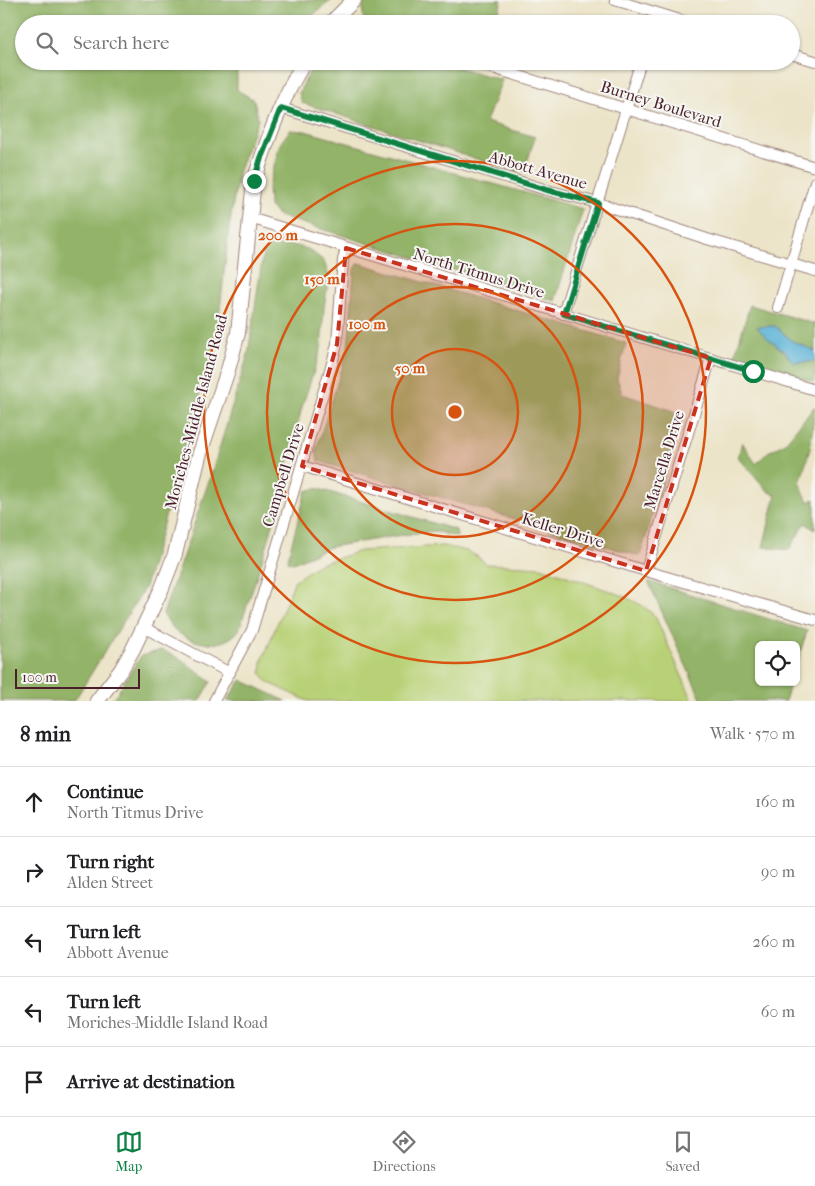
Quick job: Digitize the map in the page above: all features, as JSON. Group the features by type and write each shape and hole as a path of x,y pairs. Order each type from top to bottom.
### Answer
{"main road":[{"path":"343,15 354,0"},
{"name":"Moriches-Middle Island Road","path":"97,701 121,670 162,588 175,554 199,456 236,342 242,305 254,181 281,108 300,70"}],"street":[{"path":"615,0 663,15"},
{"path":"800,57 815,61"},
{"name":"Burney Boulevard","path":"500,70 814,163"},
{"path":"564,314 639,70"},
{"name":"Abbott Avenue","path":"281,108 547,190 598,203 707,239 815,271"},
{"path":"778,308 815,182"},
{"name":"North Titmus Drive","path":"250,218 815,390"},
{"name":"Campbell Drive","path":"214,701 252,630 302,466 337,344 343,260 346,248"},
{"name":"Marcella Drive","path":"646,571 711,358"},
{"name":"Keller Drive","path":"302,466 646,571 815,620"},
{"path":"143,627 230,672"}],"highlighted area":[{"path":"346,248 711,358 646,571 302,466 337,344"}],"green space":[{"path":"0,0 332,0 313,15 15,15 15,70 237,70 237,90 254,100 258,119 238,173 229,229 217,336 145,587 74,701 0,701"},
{"path":"365,0 502,0 498,15 363,15"},
{"path":"310,70 467,70 502,80 486,122 535,137 526,166 517,172 302,103 299,93"},
{"path":"290,130 305,131 583,209 555,301 279,216 269,206 268,188 280,144"},
{"path":"277,241 308,249 324,261 329,277 324,307 321,349 302,407 269,539 239,630 225,641 208,644 190,640 182,635 175,630 163,614 213,469 248,354 263,253"},
{"path":"359,263 626,343 617,378 622,394 671,410 682,419 639,556 318,461 316,450 348,349 354,270"},
{"path":"750,305 815,324 815,351 792,341 775,326 757,327 785,352 793,362 810,362 815,360 815,382 734,358"},
{"path":"815,406 810,449 800,483 808,502 815,499 815,530 805,523 789,550 763,547 776,495 768,491 738,457 742,442 756,464 768,452 784,444"},
{"path":"316,488 456,530 457,537 434,531 396,536 330,547 293,563 287,561 306,491"},
{"path":"443,546 467,551 486,564 541,567 624,596 643,606 655,616 693,701 308,701 267,682 261,673 262,661 295,580 319,564 360,551"},
{"path":"648,581 807,631 800,653 800,641 755,641 755,686 790,686 785,701 702,701"},
{"path":"162,650 181,659 211,682 200,701 112,701 141,656"},
{"path":"241,680 286,701 227,701"}],"water":[{"path":"775,326 792,341 815,351 815,360 810,362 793,362 785,351 768,339 757,327"}],"route":[{"path":"254,181 281,108 547,190 598,203 564,314 753,371"}]}
